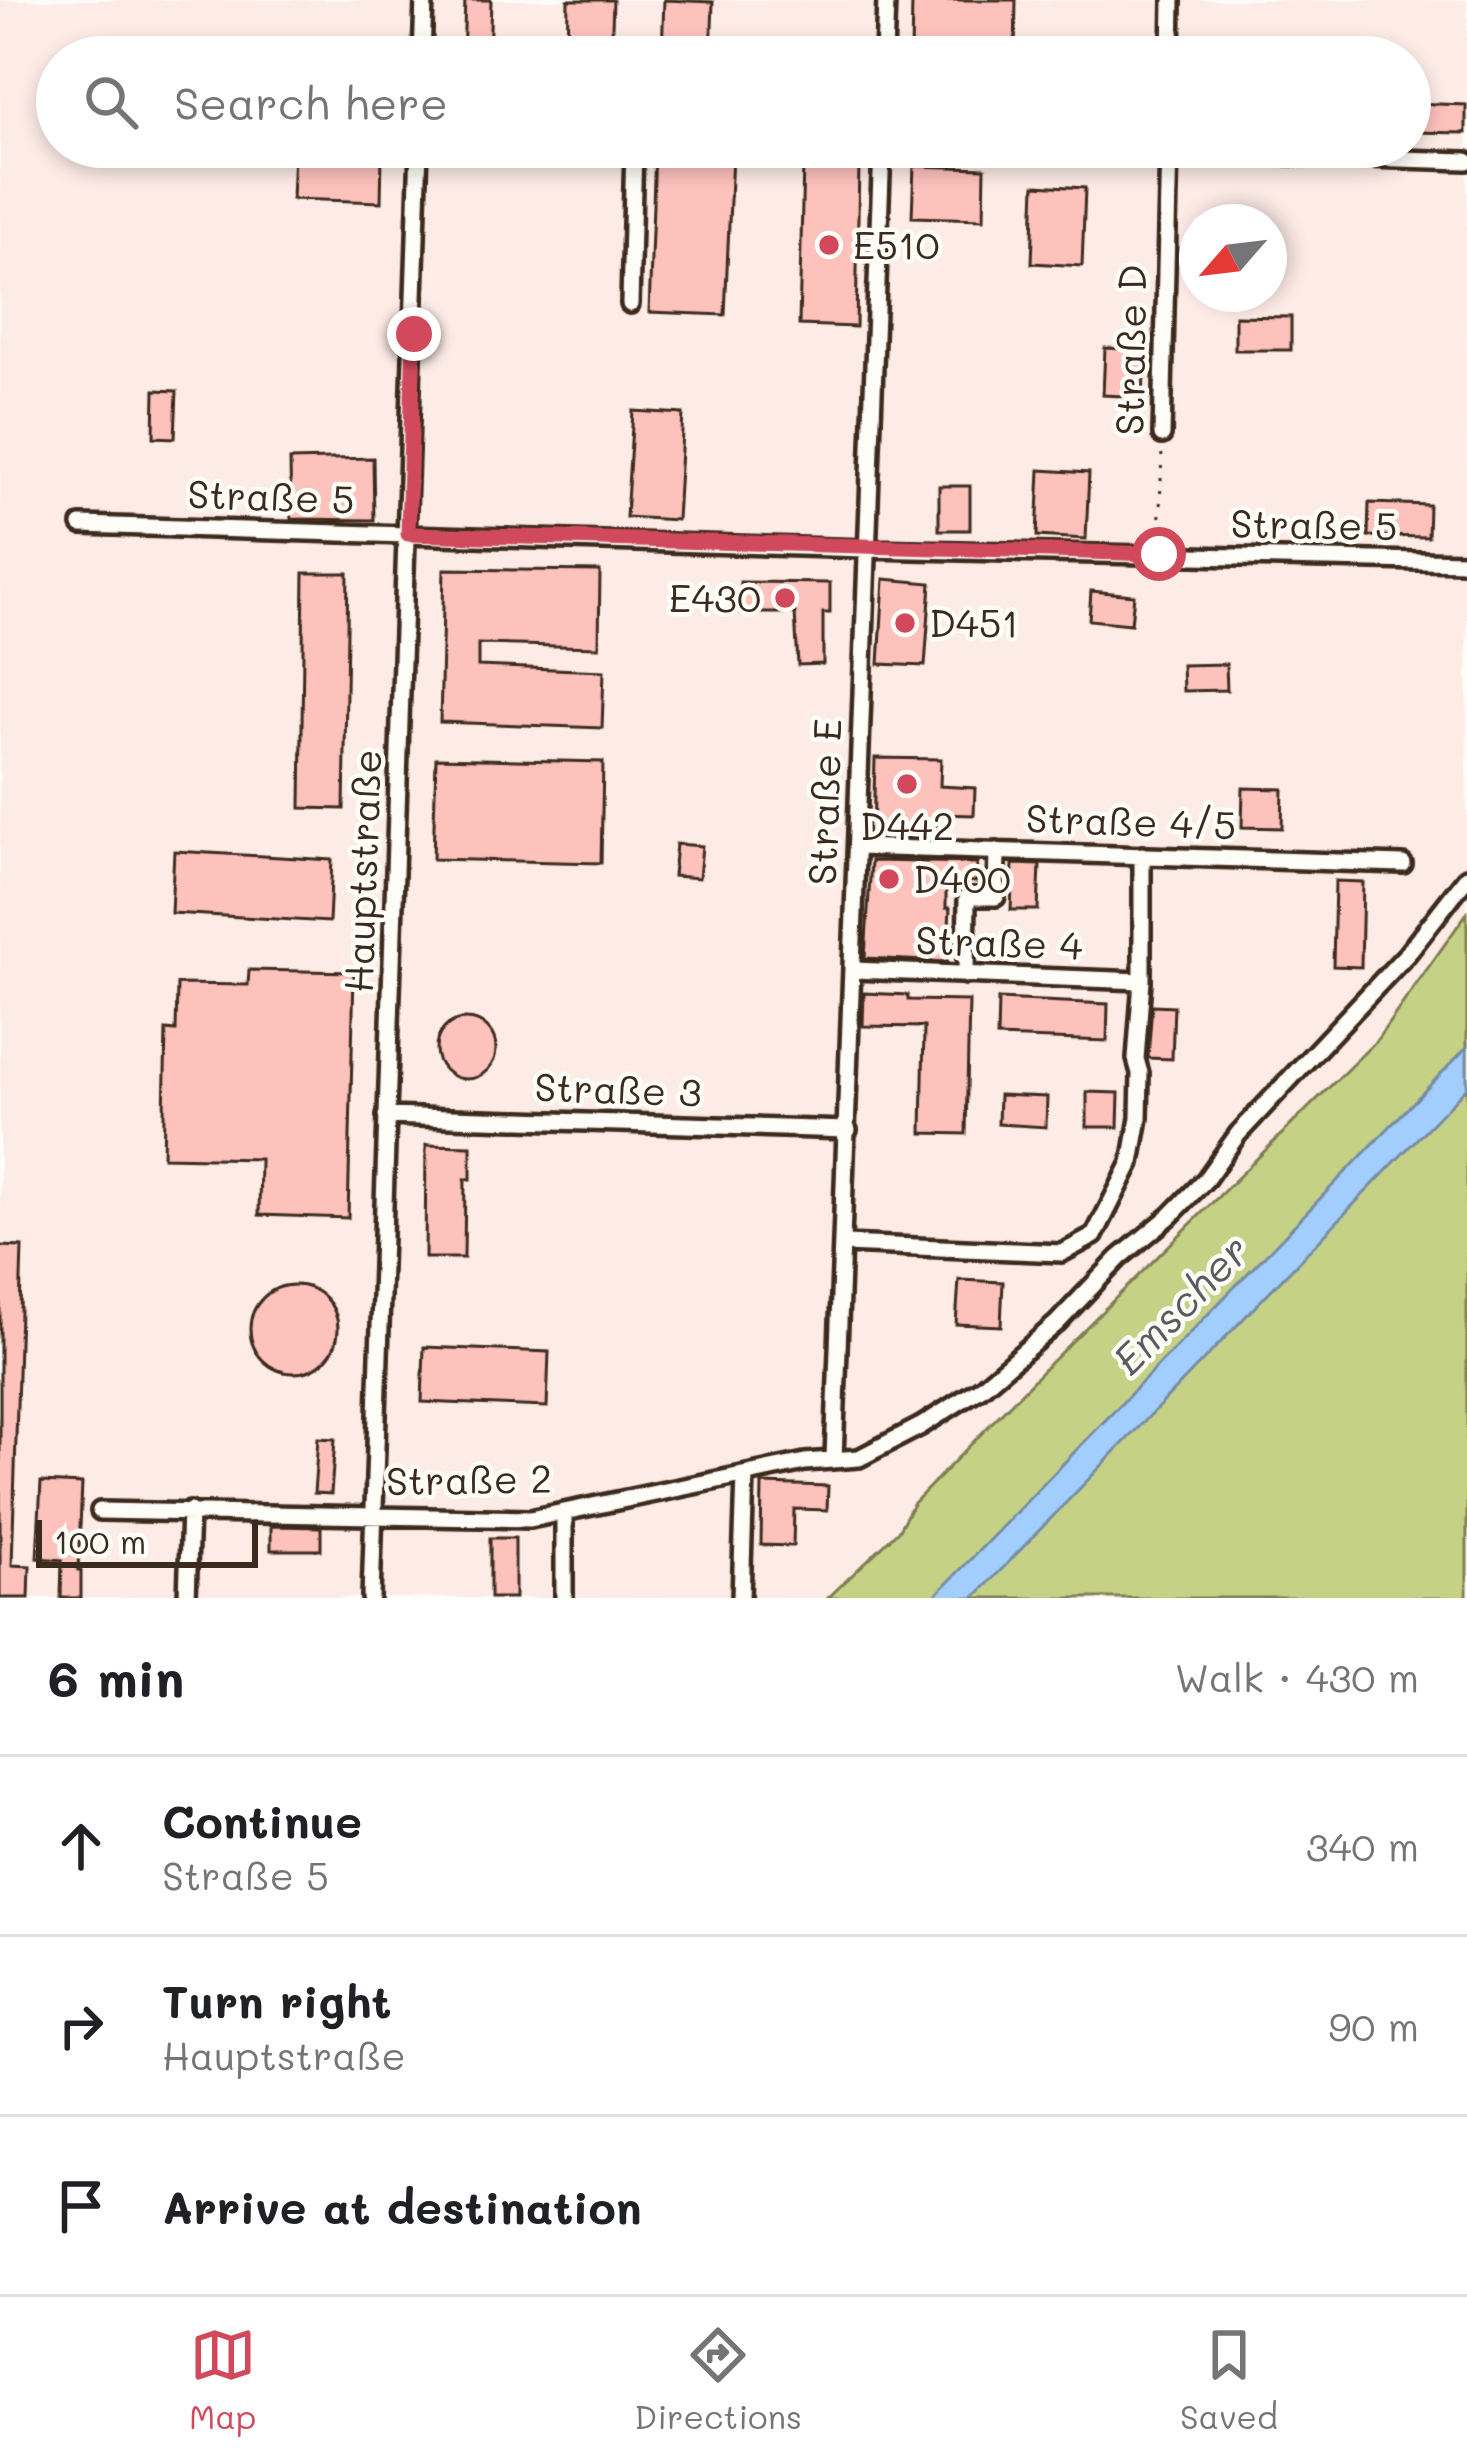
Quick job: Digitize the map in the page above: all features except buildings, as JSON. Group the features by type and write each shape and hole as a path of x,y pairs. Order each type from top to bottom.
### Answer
{"lane":[{"path":"423,36 424,0"},
{"path":"885,36 886,0"},
{"path":"1171,36 1172,0"},
{"path":"1431,159 1467,160"},
{"name":"Hauptstraße","path":"371,1598 418,168"},
{"path":"629,304 633,168"},
{"name":"Straße E","path":"834,1459 881,168"},
{"name":"Straße D","path":"1162,435 1169,168"},
{"name":"Straße 5","path":"81,525 1467,562"},
{"name":"Straße 4/5","path":"856,847 1402,864"},
{"path":"966,975 967,897 996,897 997,851"},
{"path":"844,1244 1062,1252 1087,1243 1113,1205 1131,1163 1139,1118 1136,1060 1142,981 1142,855"},
{"name":"Straße 2","path":"100,1511 530,1520 745,1475 860,1458 982,1388 1058,1324 1119,1258 1207,1180 1238,1135 1407,954 1467,877"},
{"name":"Straße 4","path":"853,970 1142,981"},
{"name":"Straße 3","path":"386,1116 848,1130"},
{"path":"741,1598 745,1475"},
{"path":"188,1598 190,1511"},
{"path":"563,1513 564,1598"}],"path":[{"name":"Straße D","path":"1159,554 1162,435"}],"shaded area":[{"path":"0,0 1467,0 1467,913 1376,1041 1051,1362 914,1504 898,1531 828,1598 0,1598"}],"green space":[{"path":"1467,913 1467,1598 828,1598 898,1531 913,1504 1051,1362 1376,1041"}],"water":[{"path":"1467,1047 1467,1087 974,1598 933,1598"}],"place":[{"name":"E510","path":"829,245"},
{"name":"E430","path":"785,598"},
{"name":"D451","path":"905,623"},
{"name":"D442","path":"907,784"},
{"name":"D400","path":"889,879"}],"route":[{"path":"414,334 408,534 1159,554"}],"water label":[{"name":"Emscher","path":"1181,1305"}]}
